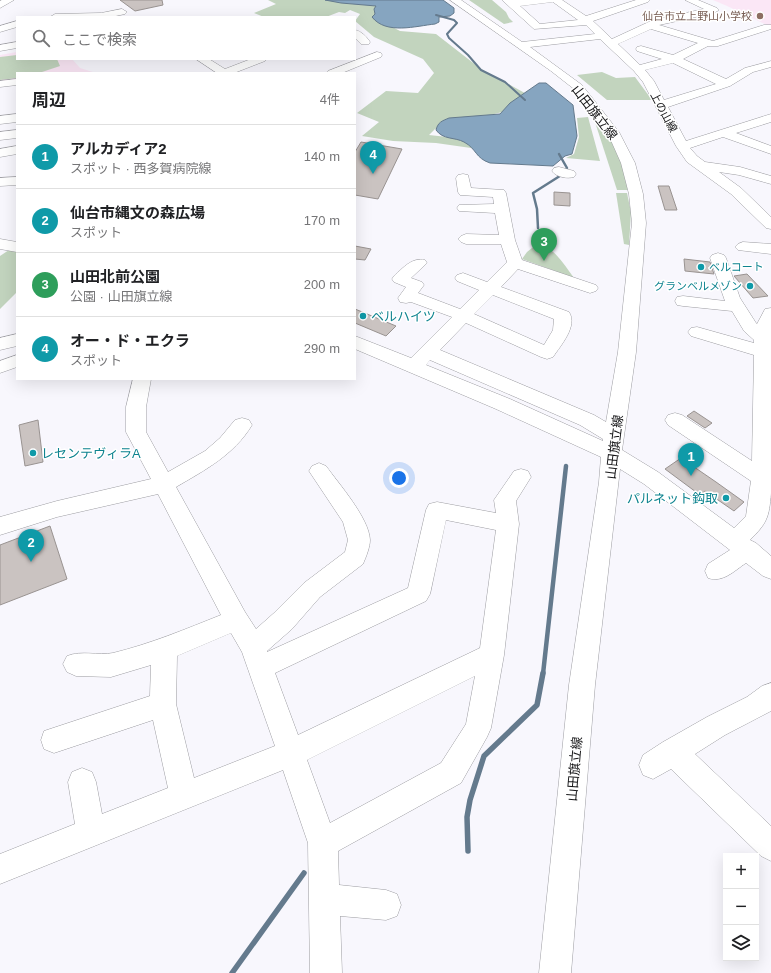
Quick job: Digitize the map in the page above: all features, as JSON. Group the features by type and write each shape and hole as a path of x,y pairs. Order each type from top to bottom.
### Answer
{"street":[{"name":"山田旗立線","path":"455,0 555,69 578,87 615,135 628,163 636,194 639,223 627,352 613,444 582,685 555,973"},
{"path":"510,2 550,0"},
{"name":"上の山線","path":"556,0 587,21 638,69 648,81 662,105 682,146 692,159 736,191 771,225"},
{"path":"510,2 538,27 587,21 645,0"},
{"path":"690,0 714,10"},
{"path":"110,3 126,14"},
{"path":"54,16 56,6"},
{"path":"556,13 582,6"},
{"path":"521,45 606,40 650,25 726,7"},
{"path":"101,16 126,14"},
{"path":"526,16 541,14"},
{"path":"0,29 16,24"},
{"path":"650,25 714,44 768,27"},
{"path":"356,34 365,42"},
{"path":"673,42 685,36"},
{"path":"638,69 674,59 707,43"},
{"path":"0,48 16,45"},
{"path":"641,49 674,59 726,84"},
{"path":"334,72 377,55"},
{"path":"203,60 222,72"},
{"path":"227,72 258,60"},
{"path":"662,105 726,84 749,70 771,64"},
{"path":"725,70 738,76"},
{"path":"0,84 16,82"},
{"path":"0,93 16,91"},
{"path":"0,120 16,118"},
{"path":"682,146 771,118"},
{"path":"758,122 771,126"},
{"path":"723,132 771,150"},
{"path":"0,136 16,134"},
{"path":"0,152 16,150"},
{"path":"701,166 740,171 771,180"},
{"path":"0,171 16,170"},
{"path":"463,178 465,192 499,193 507,240 515,263"},
{"path":"0,182 16,181"},
{"path":"0,195 16,194"},
{"path":"464,208 502,209"},
{"path":"466,239 507,240"},
{"path":"0,244 16,247"},
{"path":"743,247 771,249"},
{"path":"718,258 732,298 763,345"},
{"path":"419,263 400,279 416,285 405,299 464,316 546,353 562,330 563,316 463,278"},
{"path":"414,366 515,263"},
{"path":"515,263 590,288"},
{"path":"683,302 738,307"},
{"path":"716,571 741,545 756,520 762,478 766,417 767,377 763,345 766,324 771,313"},
{"path":"696,332 763,345"},
{"path":"0,344 16,340"},
{"path":"356,342 545,422 613,444"},
{"path":"428,352 587,420 651,478 771,569"},
{"path":"0,367 16,361"},
{"path":"142,380 136,407 136,432 257,657 323,843 326,973"},
{"path":"675,420 762,478"},
{"path":"0,526 56,510 164,484 212,456 227,443 242,425"},
{"path":"257,657 283,621 312,590 355,557 359,540 353,520 319,471"},
{"path":"323,843 451,773 478,728 492,655 508,524 505,500 521,477"},
{"path":"257,657 418,594 437,510 508,524"},
{"path":"76,664 112,665 165,649 236,620"},
{"path":"165,649 163,666 163,704 184,796"},
{"path":"0,869 291,753 492,655"},
{"path":"771,695 756,706 716,726 663,758 771,846"},
{"path":"54,740 163,704"},
{"path":"82,782 91,833"},
{"path":"324,899 386,905"}],"shaded area":[{"name":"仙台市立上野山小学校","path":"713,0 771,0 771,27 727,6"},
{"path":"16,52 16,60 73,60 80,68 93,72 16,72 16,80 0,82 0,55"}],"green space":[{"path":"268,0 374,0 380,3 377,19 400,31 436,34 481,69 532,97 510,110 435,129 429,135 475,140 478,149 436,143 393,141 362,136 379,122 357,113 386,91 418,93 434,73 423,59 374,37 356,22 360,14 350,10 345,13 339,12 329,16 262,16 254,13 276,4"},
{"path":"469,0 492,0 506,12 513,22 504,24"},
{"path":"16,55 16,60 57,60 60,66 42,72 16,72 16,78 0,80 0,57"},
{"path":"602,72 616,78 635,77 652,100 607,100 577,75"},
{"path":"596,115 607,133 624,169 628,190 617,190 594,119 594,116"},
{"path":"588,117 600,161 566,158 574,154 579,137 577,118"},
{"path":"616,193 627,193 631,212 629,245 624,244"},
{"path":"537,244 549,248 554,252 574,278 522,259 527,252"},
{"path":"9,250 16,252 16,293 0,309 0,256"}],"water":[{"path":"325,0 443,0 454,8 454,13 450,16 439,17 439,22 435,24 393,28 378,23 372,17 375,14 374,9 376,6"},
{"path":"539,83 546,83 573,105 577,136 572,154 565,156 553,166 490,163 481,159 464,142 446,137 436,130 439,123 449,118 500,114 510,103"}],"building":[{"path":"120,0 162,0 163,5 135,11"},
{"path":"361,142 402,149 378,199 356,195 356,150"},
{"path":"658,186 669,186 677,210 665,210"},
{"path":"554,192 570,193 570,206 554,205"},
{"path":"356,246 371,249 365,260 356,259"},
{"name":"ベルコート","path":"684,259 710,262 714,274 685,271"},
{"name":"グランベルメゾン","path":"747,274 768,296 753,298 734,276"},
{"name":"ベルハイツ","path":"356,309 396,326 386,336 356,323"},
{"path":"694,411 712,423 705,428 687,416"},
{"path":"38,420 43,462 25,466 19,425"},
{"path":"681,458 744,502 734,511 705,491 700,495 665,469"},
{"path":"50,526 67,579 0,605 0,545"}],"waterway":[{"path":"436,15 454,20 457,23 447,34 449,38 468,55 481,70 505,82 525,100"},
{"path":"559,154 567,168 564,172"},
{"path":"538,228 537,209 533,193 563,174"},
{"path":"543,674 566,466"},
{"path":"468,851 467,817 470,800 484,756 537,705 543,673"},
{"path":"232,973 304,873"}],"place":[{"name":"仙台市立上野山小学校","path":"760,16"},
{"name":"オー・ド・エクラ","path":"373,174"},
{"name":"山田北前公園","path":"544,261"},
{"name":"ベルコート","path":"701,267"},
{"name":"グランベルメゾン","path":"750,286"},
{"name":"ベルハイツ","path":"363,316"},
{"name":"レセンテヴィラA","path":"33,453"},
{"name":"アルカディア2","path":"691,476"},
{"name":"パルネット鈎取","path":"726,498"},
{"name":"仙台市縄文の森広場","path":"31,562"}]}
